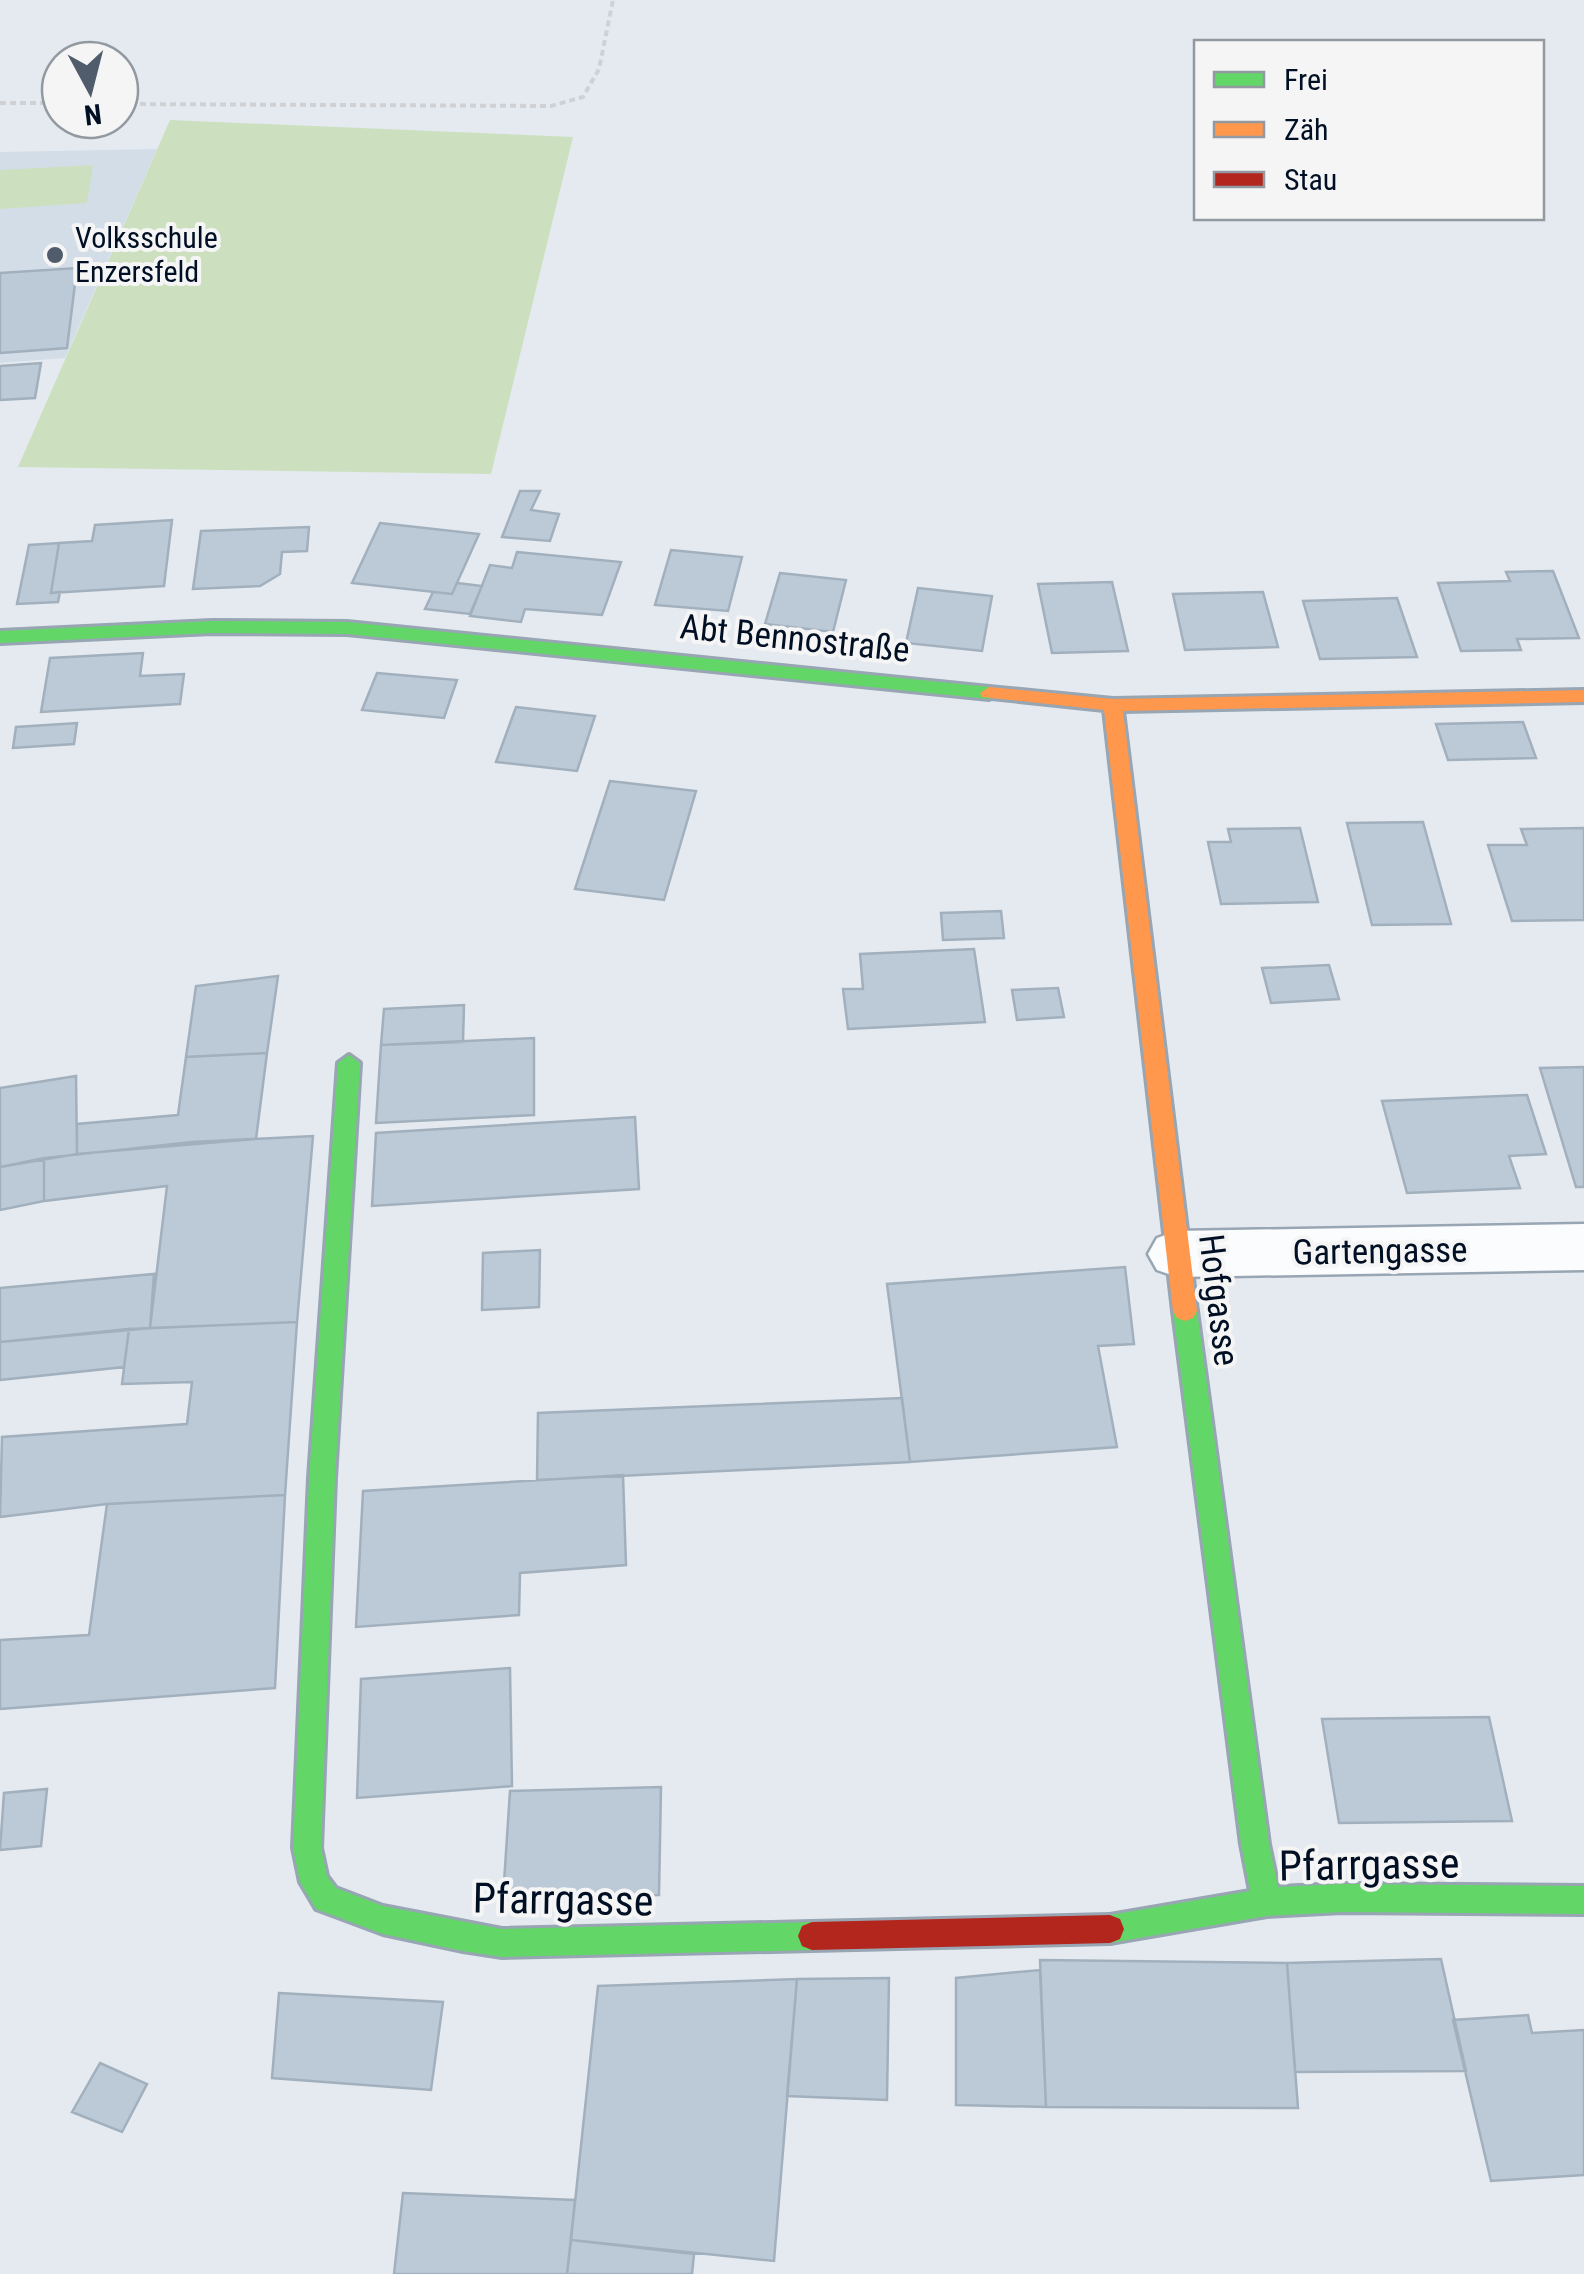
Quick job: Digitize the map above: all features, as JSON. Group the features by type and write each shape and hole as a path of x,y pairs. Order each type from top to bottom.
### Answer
{"street":[{"name":"Abt Bennostraße","path":"0,637 212,627 347,628 1113,705 1584,696"},
{"name":"Hofgasse","path":"1113,705 1177,1254 1255,1844 1267,1902"},
{"name":"Pfarrgasse","path":"349,1063 322,1478 307,1848 314,1885 326,1899 347,1909 412,1926 502,1943 1110,1929 1267,1902 1342,1898 1584,1900"},
{"name":"Gartengasse","path":"1177,1254 1584,1247"}],"path":[{"path":"140,104 551,106 583,96 599,69 613,0"},
{"path":"0,103 40,103"}],"shaded area":[{"name":"Volksschule Enzersfeld","path":"157,149 65,358 0,363 0,152"}],"green space":[{"path":"170,120 573,137 491,474 18,467"},
{"path":"93,165 87,203 0,209 0,170"}],"building":[{"path":"77,268 67,348 0,353 0,273"},
{"path":"41,363 35,398 0,400 0,366"},
{"path":"520,491 540,491 531,510 559,514 550,541 502,537"},
{"path":"172,520 164,586 51,593 59,543 92,541 95,525"},
{"path":"380,523 479,534 452,594 352,583"},
{"path":"309,527 307,551 282,552 280,574 260,586 193,589 201,531"},
{"path":"59,543 51,593 60,592 58,602 17,604 29,545"},
{"path":"671,550 742,557 728,611 655,605"},
{"path":"517,552 621,562 602,615 525,609 521,622 470,616 490,565 512,568"},
{"path":"1553,571 1579,638 1517,639 1521,650 1461,651 1438,583 1510,581 1506,572"},
{"path":"780,573 846,580 833,632 765,624"},
{"path":"1112,582 1128,651 1052,653 1038,584"},
{"path":"457,583 482,586 470,614 425,609 433,592 452,594"},
{"path":"918,588 992,596 982,651 906,643"},
{"path":"1263,592 1278,647 1185,650 1173,594"},
{"path":"1397,598 1417,657 1320,659 1303,601"},
{"path":"143,653 140,676 184,674 180,704 41,712 50,658"},
{"path":"377,673 457,680 444,718 362,710"},
{"path":"516,707 595,716 577,771 496,762"},
{"path":"1523,722 1536,758 1448,760 1436,724"},
{"path":"77,723 74,744 13,748 16,727"},
{"path":"610,781 696,791 664,900 575,889"},
{"path":"1423,822 1451,924 1372,925 1347,823"},
{"path":"1300,828 1318,902 1221,904 1208,842 1231,842 1228,829"},
{"path":"1584,828 1584,920 1512,921 1488,845 1527,845 1521,829"},
{"path":"1001,911 1004,938 943,940 941,913"},
{"path":"974,949 985,1022 848,1029 843,989 863,989 860,954"},
{"path":"1329,965 1339,999 1271,1003 1262,968"},
{"path":"278,976 267,1053 186,1057 196,986"},
{"path":"1058,988 1064,1017 1017,1020 1012,990"},
{"path":"464,1005 463,1042 381,1045 384,1009"},
{"path":"534,1038 534,1115 376,1123 381,1045"},
{"path":"267,1053 256,1139 77,1154 77,1124 178,1115 186,1057"},
{"path":"1584,1067 1584,1187 1576,1187 1540,1068"},
{"path":"76,1076 77,1154 0,1167 0,1088"},
{"path":"1527,1095 1546,1154 1509,1156 1520,1188 1407,1193 1382,1101"},
{"path":"635,1117 639,1189 372,1206 376,1133"},
{"path":"313,1136 297,1322 150,1328 167,1186 44,1201 44,1158 192,1142"},
{"path":"44,1158 44,1201 0,1210 0,1167"},
{"path":"540,1250 539,1307 482,1310 483,1253"},
{"path":"1125,1267 1134,1344 1098,1346 1117,1447 910,1462 887,1284"},
{"path":"154,1274 150,1328 0,1342 0,1288"},
{"path":"297,1322 285,1495 107,1504 0,1517 2,1437 187,1424 192,1382 122,1384 129,1329"},
{"path":"129,1329 124,1367 0,1380 0,1342"},
{"path":"902,1398 910,1462 537,1480 538,1413"},
{"path":"623,1475 626,1565 520,1573 519,1615 356,1627 363,1491"},
{"path":"285,1495 275,1688 0,1709 0,1640 89,1635 107,1504"},
{"path":"510,1668 512,1786 357,1798 361,1679"},
{"path":"1489,1717 1512,1821 1339,1823 1322,1719"},
{"path":"661,1787 659,1895 503,1898 510,1791"},
{"path":"47,1789 41,1846 0,1850 4,1793"},
{"path":"1441,1959 1466,2071 1295,2072 1287,1963"},
{"path":"1040,1960 1287,1963 1298,2108 1046,2107"},
{"path":"1040,1970 1046,2107 956,2105 956,1978"},
{"path":"889,1978 887,2100 787,2096 797,1979"},
{"path":"797,1979 774,2261 571,2240 598,1986"},
{"path":"279,1993 443,2002 431,2090 272,2078"},
{"path":"1528,2015 1532,2033 1584,2030 1584,2175 1491,2181 1453,2020"},
{"path":"100,2063 147,2084 122,2132 72,2112"},
{"path":"403,2193 575,2200 567,2274 394,2274"},
{"path":"571,2240 694,2254 692,2274 567,2274"}],"traffic: fast":[{"path":"0,637 212,627 347,628 989,693"},
{"path":"349,1063 322,1478 307,1848 314,1882 326,1899 383,1920 502,1943 812,1936"},
{"path":"1185,1311 1255,1844 1267,1902"},
{"path":"1110,1929 1267,1902 1343,1898 1584,1900"}],"traffic: slow":[{"path":"989,693 1113,705 1584,696"},
{"path":"1113,705 1185,1311"}],"traffic: jam":[{"path":"812,1936 1110,1929"}],"place":[{"name":"Volksschule Enzersfeld","path":"55,255"}]}
